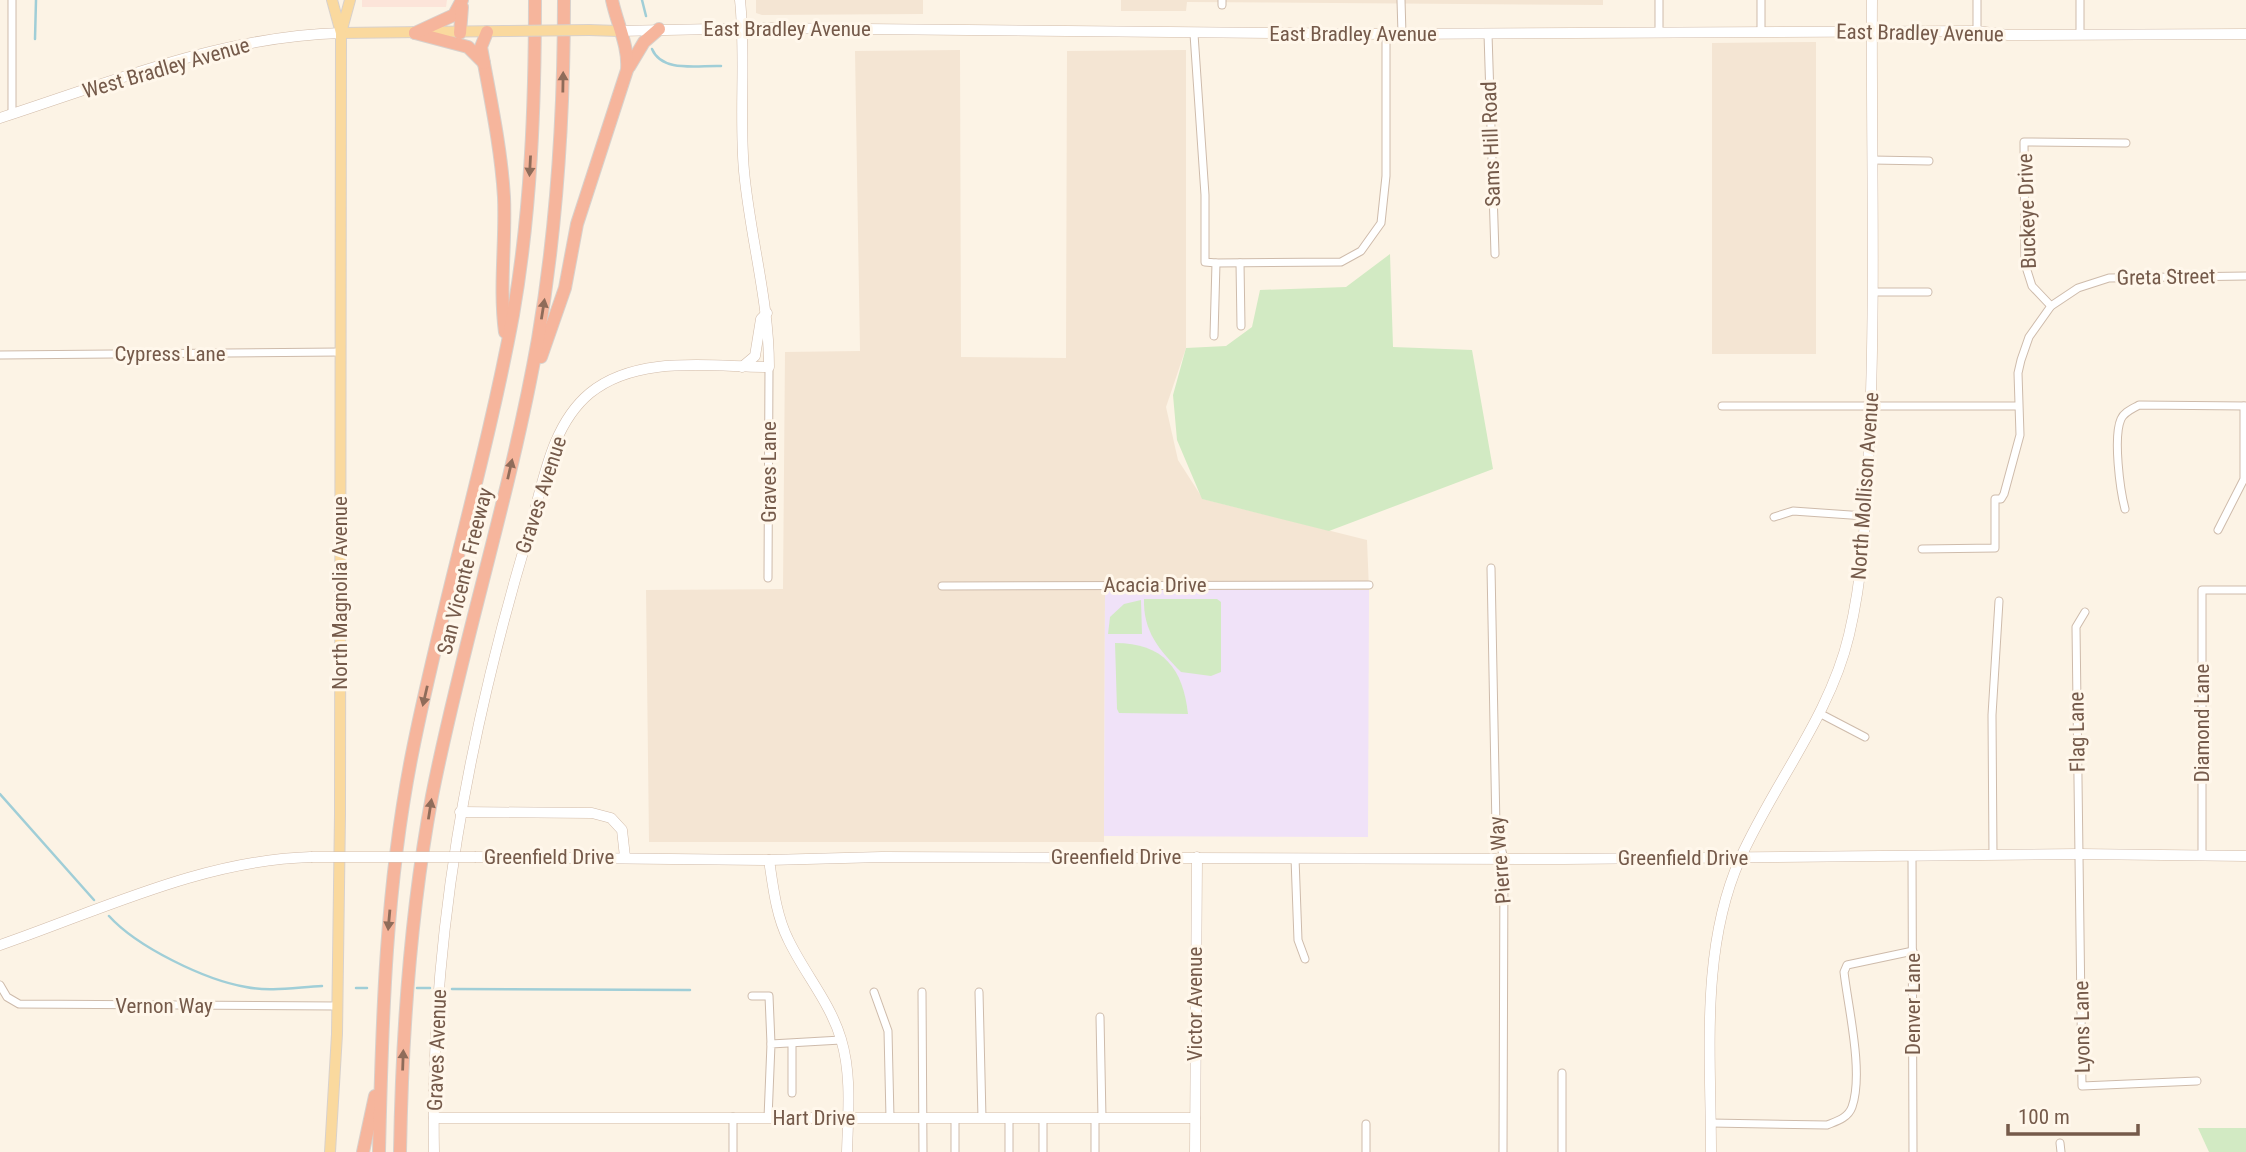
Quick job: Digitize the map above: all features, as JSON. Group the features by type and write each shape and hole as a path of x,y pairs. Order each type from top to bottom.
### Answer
{"highway":[{"path":"460,33 463,0"},
{"path":"415,33 454,15 463,0"},
{"name":"San Vicente Freeway","path":"379,1152 388,923 412,750 506,343 530,172 535,0"},
{"name":"San Vicente Freeway","path":"401,1152 406,994 432,797 526,400 548,272 562,125 564,0"},
{"path":"612,0 618,30 627,47 626,70"},
{"path":"526,400 565,288 577,224 626,70 644,42 659,29"},
{"path":"487,32 481,47 504,197 501,298 506,343"},
{"path":"415,33 468,47 484,63"},
{"path":"363,1152 381,1068"}],"main road":[{"name":"North Magnolia Avenue","path":"330,1152 337,1006 341,33 332,0"},
{"name":"North Magnolia Avenue","path":"341,33 351,0"},
{"path":"740,0 743,28 744,162 767,313 769,367"},
{"name":"North Mollison Avenue","path":"1711,1152 1711,997 1721,916 1741,858 1819,713 1849,638 1859,588 1871,406 1872,0"},
{"name":"East Bradley Avenue","path":"460,33 743,28 1194,34 1761,30 1977,31 2008,35 2246,34"},
{"name":"West Bradley Avenue","path":"0,118 243,43 341,33 460,33"},
{"path":"742,367 755,356 761,319 767,313"},
{"name":"Graves Avenue","path":"434,1152 441,957 460,812 480,711 514,582 565,422 591,392 625,374 661,367 769,367"},
{"path":"460,812 592,813 607,817 620,827 625,857"},
{"name":"Greenfield Drive","path":"0,945 202,873 260,860 311,857 769,860 1196,857 1741,858 2079,854 2246,856"},
{"name":"Victor Avenue","path":"1195,1152 1196,857"},
{"path":"769,860 774,895 787,938 819,990 842,1040 847,1074 847,1152"},
{"name":"Hart Drive","path":"434,1118 1195,1118"}],"street":[{"path":"12,0 12,114"},
{"path":"1401,0 1402,34"},
{"path":"1659,0 1659,31"},
{"path":"1761,0 1761,30"},
{"path":"1977,0 1977,31"},
{"path":"2080,0 2080,35"},
{"path":"1194,34 1205,183 1205,262 1216,263 1341,262 1361,251 1381,223 1387,176 1386,34"},
{"name":"Sams Hill Road","path":"1488,34 1495,254"},
{"name":"Buckeye Drive","path":"2051,306 2032,286 2025,264 2024,142 2126,143"},
{"path":"1872,160 1929,161"},
{"path":"1214,337 1216,263"},
{"path":"1240,263 1241,326"},
{"name":"Greta Street","path":"2051,306 2078,288 2109,278 2246,276"},
{"path":"1873,292 1928,292"},
{"path":"1922,549 1995,548 1995,499 2001,499 2004,494 2017,453 2021,360 2029,337 2051,306"},
{"name":"Cypress Lane","path":"0,355 340,352"},
{"name":"Graves Lane","path":"768,578 769,367"},
{"path":"2125,509 2119,488 2119,426 2126,412 2139,405 2245,406 2244,479 2218,530"},
{"path":"1722,407 2018,406"},
{"path":"1774,517 1793,511 1865,516"},
{"name":"Pierre Way","path":"1491,568 1496,828 1504,859 1503,1152"},
{"name":"Acacia Drive","path":"942,586 1369,585"},
{"name":"Diamond Lane","path":"2202,856 2202,590 2246,590"},
{"path":"1993,855 1992,715 1999,601"},
{"name":"Flag Lane","path":"2079,854 2076,627 2085,612"},
{"path":"1819,713 1865,737"},
{"name":"Lyons Lane","path":"2079,854 2082,1086 2197,1081"},
{"name":"Denver Lane","path":"1912,856 1913,1152"},
{"path":"1295,858 1298,940 1306,959"},
{"path":"1711,1123 1827,1125 1843,1118 1851,1109 1855,1070 1844,972 1847,965 1858,960 1913,951"},
{"name":"Vernon Way","path":"0,985 7,997 19,1004 337,1006"},
{"path":"874,992 888,1031 890,1118"},
{"path":"922,992 923,1152"},
{"path":"979,992 982,1118"},
{"path":"752,996 769,996 771,1044 768,1118"},
{"path":"1095,1152 1100,1017"},
{"path":"771,1044 842,1040"},
{"path":"792,1044 792,1093"},
{"path":"1562,1073 1562,1152"},
{"path":"733,1117 733,1152"},
{"path":"955,1118 955,1152"},
{"path":"1009,1118 1009,1152"},
{"path":"1043,1118 1043,1152"},
{"path":"1366,1124 1366,1152"},
{"path":"2060,1143 2061,1152"}],"shaded area":[{"path":"362,0 447,0 446,7 362,7"},
{"path":"756,0 923,0 923,14 762,15 756,13"},
{"path":"1121,0 1603,0 1603,5 1187,2 1186,11 1121,11"},
{"path":"1816,42 1816,354 1712,354 1712,43"},
{"path":"960,50 961,357 1066,358 1067,51 1186,50 1186,348 1166,407 1178,460 1203,499 1367,540 1369,590 1105,589 1104,842 649,842 646,590 783,589 785,352 860,351 855,51"},
{"path":"1105,589 1369,590 1368,837 1104,836"}],"green space":[{"path":"1390,254 1393,347 1472,350 1493,469 1329,531 1202,499 1177,440 1173,395 1186,348 1226,346 1252,327 1260,290 1346,287"},
{"path":"1144,599 1217,599 1221,602 1221,672 1211,676 1181,672 1166,656 1149,630"},
{"path":"1141,600 1142,634 1108,634 1110,617 1124,604"},
{"path":"1115,643 1146,648 1168,662 1181,684 1188,714 1119,713"},
{"path":"2198,1128 2246,1128 2246,1152 2209,1152"}],"waterway":[{"path":"35,39 36,0"},
{"path":"642,0 646,16"},
{"path":"652,49 657,57 672,65 721,66"},
{"path":"0,794 94,900"},
{"path":"109,916 121,928 154,950 192,970 229,983 274,989 322,986"},
{"path":"356,988 367,988"},
{"path":"417,988 430,988"},
{"path":"452,989 690,990"}]}
